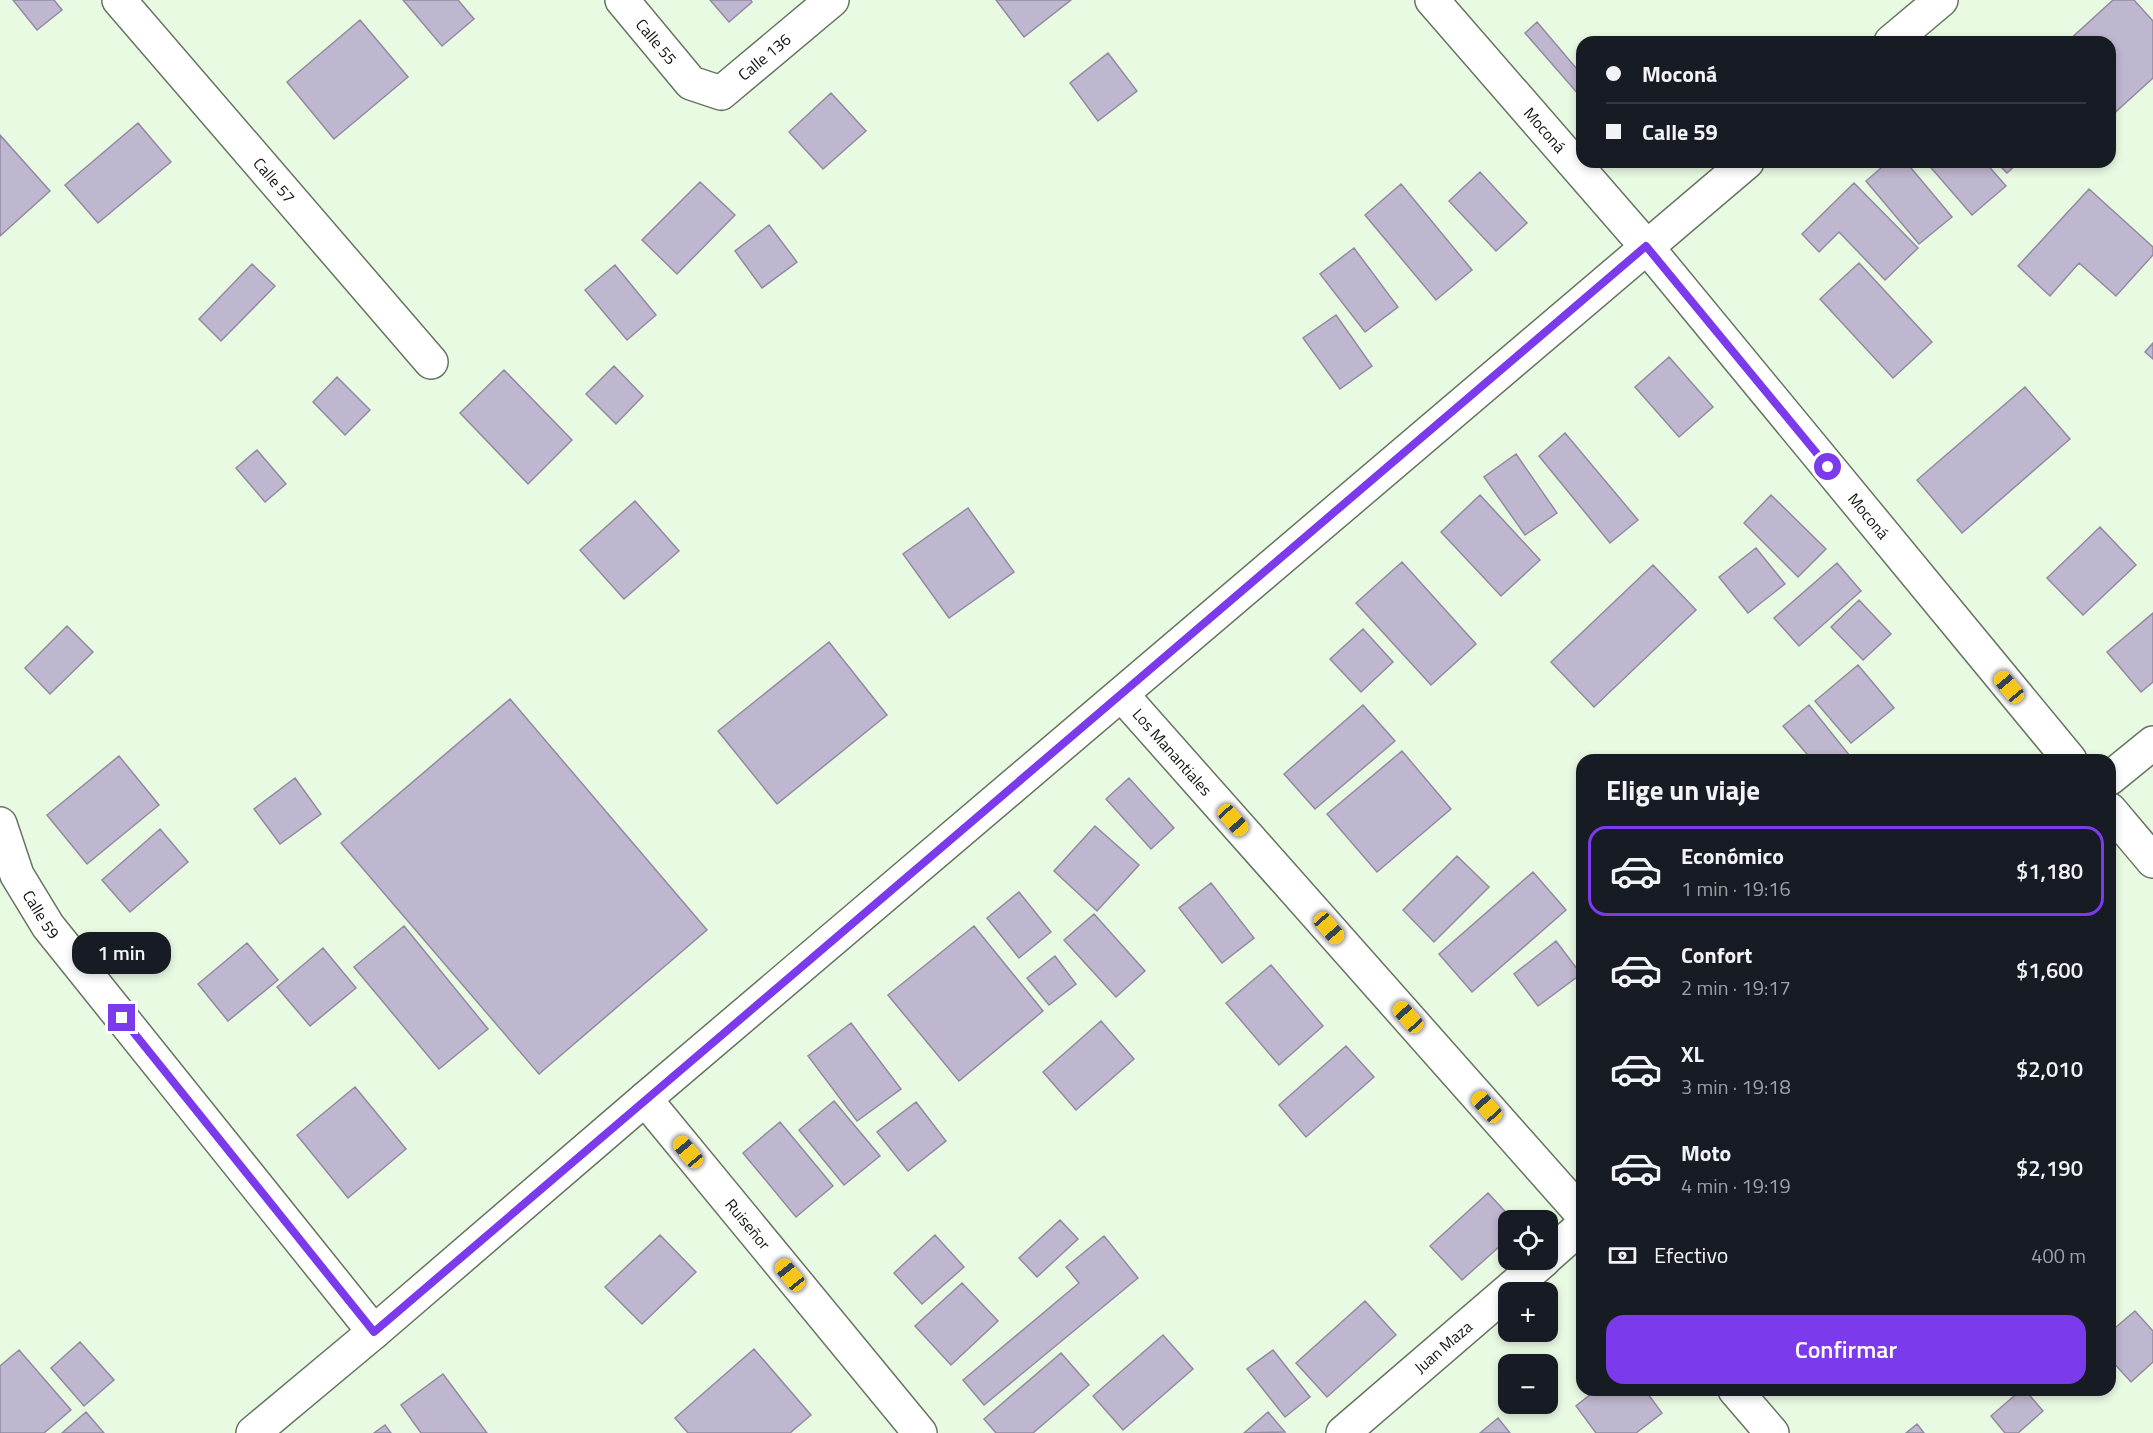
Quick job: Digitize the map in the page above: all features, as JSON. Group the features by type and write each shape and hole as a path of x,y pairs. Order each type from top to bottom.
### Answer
{"street":[{"name":"Calle 57","path":"119,0 431,362"},
{"name":"Calle 55","path":"622,0 691,83"},
{"name":"Calle 136","path":"691,83 721,93 832,0"},
{"name":"Moconá","path":"1432,0 1576,166"},
{"path":"1898,36 1941,0"},
{"name":"Moconá","path":"1578,168 1646,246 2065,754"},
{"path":"253,1433 1740,168"},
{"name":"Los Manantiales","path":"1122,695 1576,1207"},
{"path":"2116,773 2153,743"},
{"path":"2116,817 2153,861"},
{"name":"Calle 59","path":"0,824 17,875 48,926 374,1332"},
{"name":"Ruiseñor","path":"645,1099 920,1433"},
{"path":"1558,1247 1576,1232"},
{"name":"Juan Maza","path":"1343,1433 1532,1270"},
{"path":"1740,1396 1772,1433"}],"building":[{"path":"13,0 54,0 62,10 37,30"},
{"path":"403,0 458,0 474,19 442,46"},
{"path":"710,0 751,0 752,2 729,22"},
{"path":"996,0 1071,0 1024,37"},
{"path":"2113,0 2134,0 2153,21 2153,78 2116,112 2116,36 2074,36"},
{"path":"360,20 408,77 334,139 287,82"},
{"path":"1537,22 1576,68 1576,92 1525,33"},
{"path":"1108,53 1137,91 1098,121 1070,83"},
{"path":"831,93 866,131 823,169 789,132"},
{"path":"138,123 171,162 98,223 65,185"},
{"path":"0,135 50,191 0,236"},
{"path":"1881,168 1911,168 1952,217 1919,244 1866,181"},
{"path":"1931,168 1990,168 2006,186 1972,215"},
{"path":"2002,168 2012,168 2007,173"},
{"path":"1480,172 1527,223 1496,251 1449,201"},
{"path":"700,182 735,215 677,274 642,240"},
{"path":"1854,183 1918,248 1885,280 1839,232 1819,252 1802,234"},
{"path":"1401,184 1472,270 1436,300 1365,215"},
{"path":"2089,189 2153,247 2153,255 2116,296 2079,263 2050,296 2018,266"},
{"path":"769,225 797,262 762,288 735,251"},
{"path":"1354,248 1398,307 1365,332 1320,274"},
{"path":"1859,263 1932,342 1893,378 1820,299"},
{"path":"252,264 275,286 221,341 199,319"},
{"path":"615,265 656,315 627,340 585,290"},
{"path":"1336,315 1372,366 1340,389 1303,338"},
{"path":"2153,343 2153,359 2145,352"},
{"path":"1669,357 1713,407 1679,437 1635,387"},
{"path":"614,366 643,396 616,424 586,394"},
{"path":"504,370 572,440 528,484 460,413"},
{"path":"337,377 370,410 345,435 313,402"},
{"path":"2025,387 2070,439 1962,533 1917,480"},
{"path":"1565,433 1638,520 1610,543 1539,456"},
{"path":"257,450 286,484 265,502 236,468"},
{"path":"1516,454 1557,513 1525,535 1484,477"},
{"path":"1480,495 1540,560 1501,596 1441,532"},
{"path":"1771,495 1826,549 1798,577 1744,523"},
{"path":"635,501 679,551 624,599 580,550"},
{"path":"968,508 1014,572 949,618 903,554"},
{"path":"2100,527 2136,565 2083,615 2047,578"},
{"path":"1756,548 1785,584 1748,613 1719,577"},
{"path":"1402,562 1476,644 1431,685 1356,603"},
{"path":"1837,563 1861,591 1799,646 1774,618"},
{"path":"1653,565 1696,610 1594,707 1551,662"},
{"path":"1859,600 1891,634 1863,660 1831,627"},
{"path":"2153,613 2153,682 2141,692 2107,652"},
{"path":"67,626 93,652 50,694 25,668"},
{"path":"1363,629 1393,662 1361,692 1330,659"},
{"path":"829,642 887,715 777,804 718,731"},
{"path":"1858,665 1894,708 1851,743 1815,701"},
{"path":"510,699 707,930 539,1074 341,843"},
{"path":"1363,705 1395,741 1315,809 1284,774"},
{"path":"1809,705 1848,754 1807,754 1783,726"},
{"path":"1402,751 1451,809 1377,872 1327,814"},
{"path":"119,756 159,805 87,864 47,815"},
{"path":"295,778 321,814 280,844 254,809"},
{"path":"1129,778 1174,828 1151,849 1106,799"},
{"path":"1095,826 1139,865 1097,911 1054,871"},
{"path":"160,829 188,862 130,912 102,880"},
{"path":"1457,856 1489,887 1434,942 1403,910"},
{"path":"1533,872 1566,910 1472,992 1439,954"},
{"path":"1211,883 1254,938 1222,963 1179,908"},
{"path":"1019,892 1051,932 1019,958 987,918"},
{"path":"1094,914 1145,971 1116,997 1064,940"},
{"path":"404,926 488,1029 439,1069 354,967"},
{"path":"974,926 1043,1011 959,1081 888,995"},
{"path":"1556,941 1576,967 1576,978 1538,1006 1514,974"},
{"path":"247,943 278,980 228,1021 198,984"},
{"path":"323,948 356,988 310,1026 277,987"},
{"path":"1055,956 1076,984 1049,1005 1027,978"},
{"path":"1271,965 1323,1026 1279,1065 1226,1003"},
{"path":"1101,1021 1134,1059 1076,1110 1043,1072"},
{"path":"851,1023 901,1089 857,1121 808,1056"},
{"path":"1346,1046 1374,1077 1306,1137 1279,1105"},
{"path":"355,1087 406,1149 348,1198 297,1135"},
{"path":"834,1101 880,1156 844,1185 799,1130"},
{"path":"916,1102 946,1141 908,1171 877,1132"},
{"path":"780,1122 833,1186 796,1217 743,1153"},
{"path":"1488,1193 1504,1210 1498,1210 1498,1248 1462,1280 1430,1246"},
{"path":"1060,1220 1078,1239 1037,1277 1019,1258"},
{"path":"660,1235 696,1272 642,1324 605,1287"},
{"path":"935,1235 964,1267 922,1304 894,1273"},
{"path":"1104,1236 1138,1278 984,1405 963,1380 1079,1283 1066,1267"},
{"path":"962,1283 998,1321 951,1365 915,1326"},
{"path":"1365,1301 1396,1335 1327,1397 1296,1363"},
{"path":"2135,1311 2153,1331 2153,1362 2131,1382 2116,1366 2116,1327"},
{"path":"1163,1335 1193,1369 1123,1430 1093,1396"},
{"path":"80,1342 114,1380 84,1406 51,1368"},
{"path":"754,1349 811,1415 790,1433 688,1433 675,1418"},
{"path":"19,1350 71,1410 44,1433 0,1433 0,1366"},
{"path":"1273,1350 1310,1397 1285,1417 1247,1369"},
{"path":"1061,1353 1089,1385 1033,1433 996,1433 984,1419"},
{"path":"443,1374 487,1433 421,1433 401,1405"},
{"path":"1588,1396 1649,1396 1662,1413 1636,1433 1596,1433 1576,1406"},
{"path":"2014,1396 2030,1396 2043,1411 2018,1433 2005,1433 1991,1416"},
{"path":"86,1412 104,1433 62,1433"},
{"path":"1268,1412 1285,1432 1244,1433"},
{"path":"1498,1418 1510,1433 1480,1433"},
{"path":"1917,1424 1924,1433 1906,1433"},
{"path":"385,1425 391,1433 374,1433"}],"route":[{"path":"122,1018 374,1332 1646,246 1828,467"}]}
